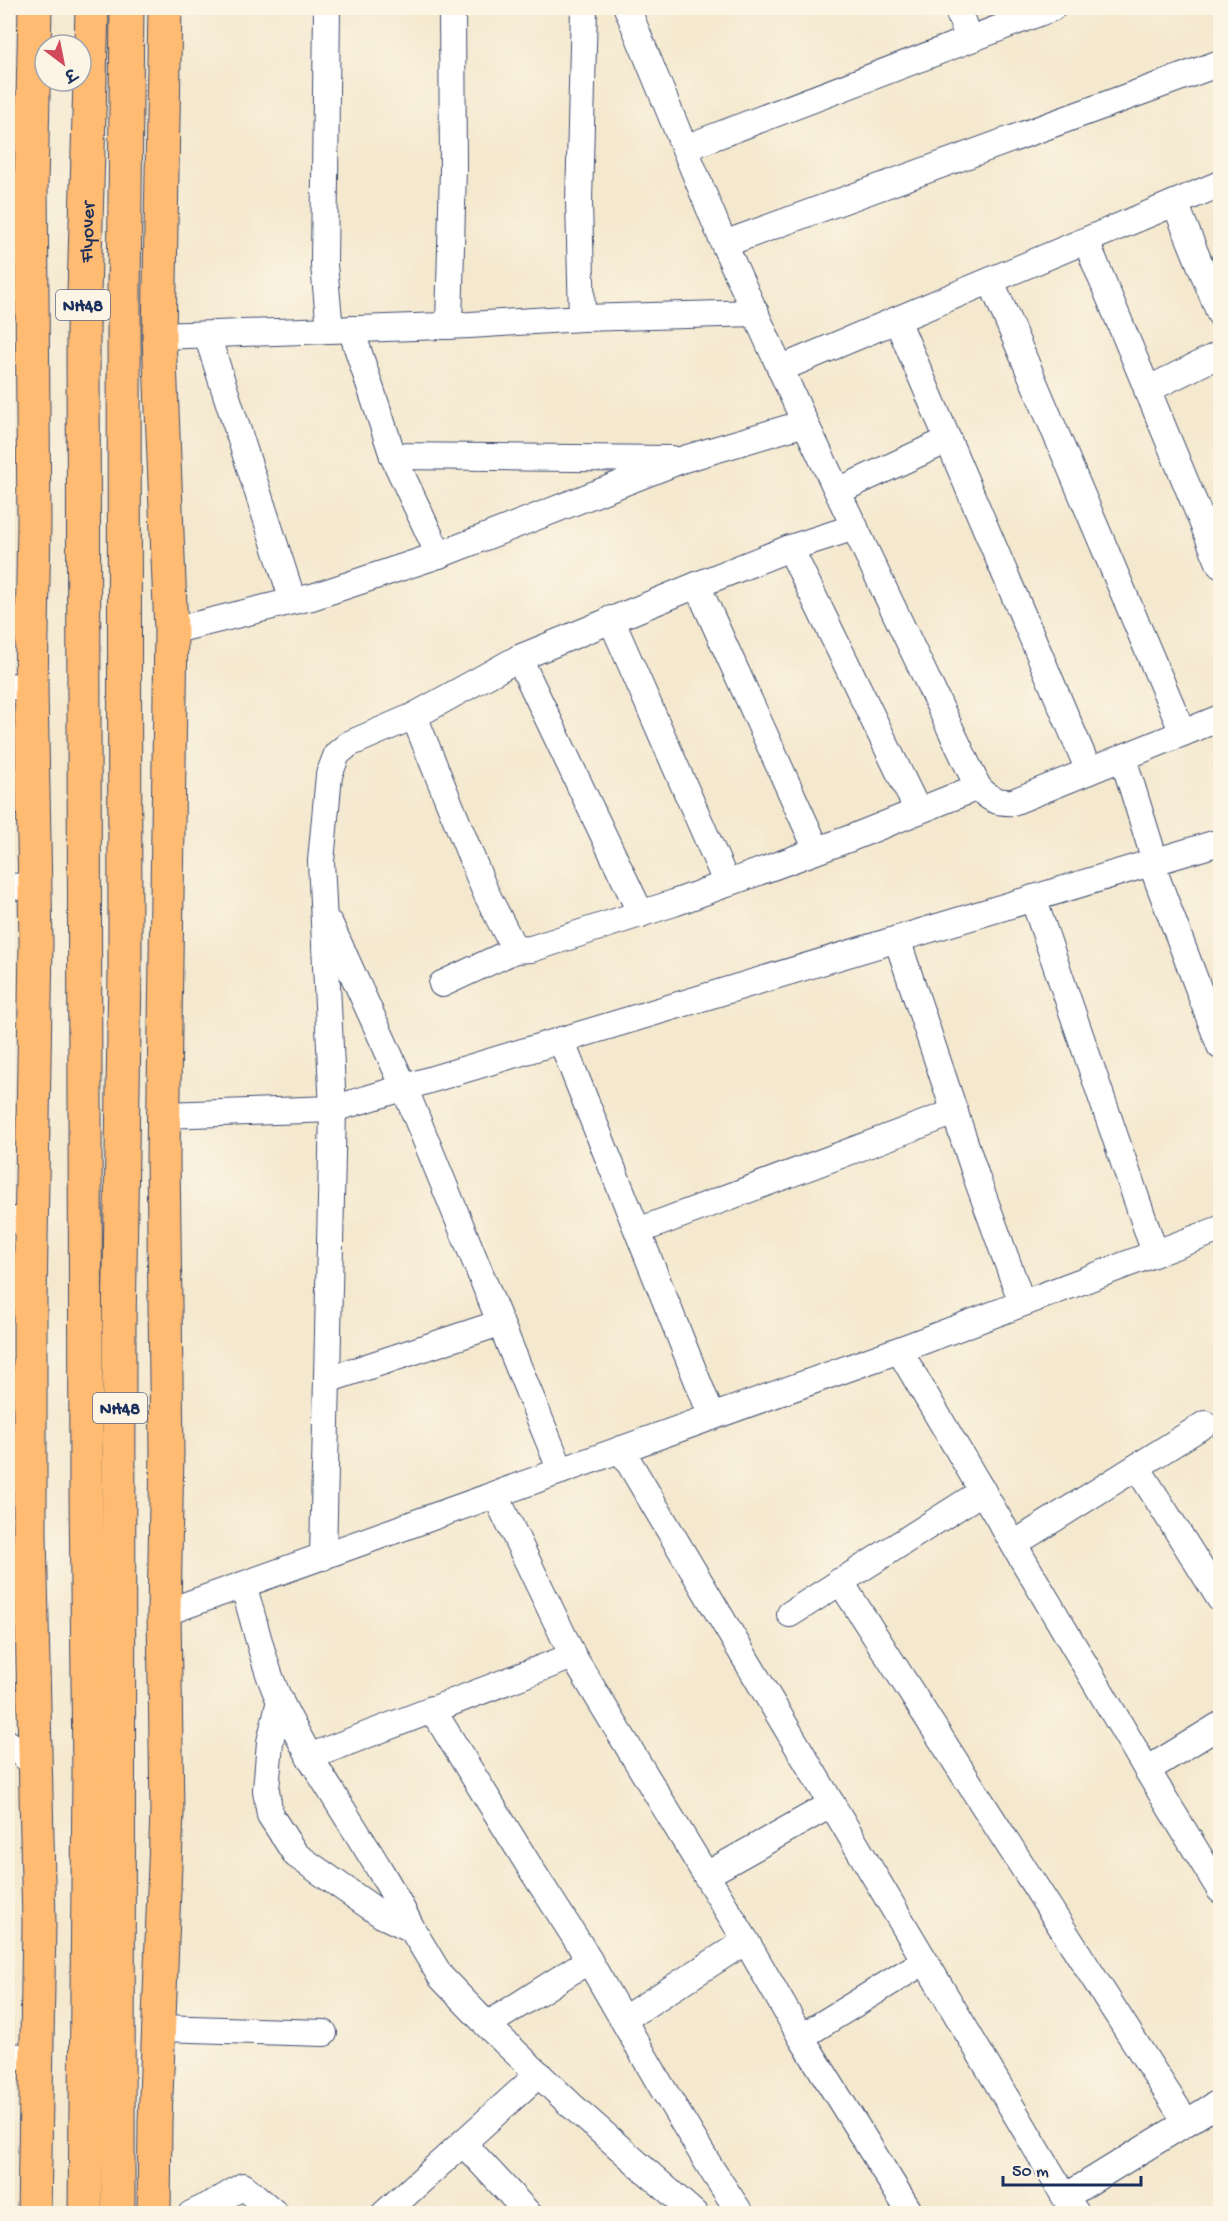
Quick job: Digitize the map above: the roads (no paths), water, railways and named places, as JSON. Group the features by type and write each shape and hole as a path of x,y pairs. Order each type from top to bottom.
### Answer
{"main road":[{"path":"34,2214 22,2057 39,1924 20,1220 36,943 21,887 19,687 34,523 20,251 35,8"},
{"name":"Flyover","path":"85,2214 89,1773 82,330 92,8"},
{"name":"Flyover","path":"118,2214 119,1327 125,972 127,8"},
{"path":"154,2214 155,2122 167,1812 164,1613 167,1451 163,1158 171,631 159,336 165,8"}],"street":[{"path":"327,8 324,266 341,330 393,456 439,555"},
{"path":"449,326 453,168 452,8"},
{"path":"582,318 579,202 584,8"},
{"path":"627,8 724,244 805,423 978,787 987,797 999,803 1013,802 1221,718"},
{"path":"957,8 969,39"},
{"path":"685,148 1052,8"},
{"path":"724,244 1221,63"},
{"path":"782,368 1221,184"},
{"path":"1175,203 1221,314"},
{"path":"1086,241 1221,565"},
{"path":"991,281 1184,733"},
{"path":"159,336 756,313"},
{"path":"897,320 1089,771"},
{"path":"207,335 293,601"},
{"path":"1148,390 1221,354"},
{"path":"171,631 312,597 439,555 684,459 805,423"},
{"path":"838,491 948,440"},
{"path":"393,456 684,459"},
{"path":"323,1557 333,1108 321,861 329,775 337,754 349,744 414,716 519,658 790,548 855,527"},
{"path":"790,548 918,811"},
{"path":"697,585 817,850"},
{"path":"611,620 727,884"},
{"path":"519,658 641,914"},
{"path":"414,716 485,891 515,950"},
{"path":"1123,758 1153,862 1221,1046"},
{"path":"442,984 515,950 531,949 727,884 978,787"},
{"path":"165,1115 333,1108 1221,842"},
{"path":"1032,898 1155,1253"},
{"path":"324,910 404,1088 561,1471"},
{"path":"897,939 954,1112 1022,1303"},
{"path":"561,1040 712,1417"},
{"path":"638,1231 954,1112"},
{"path":"164,1613 899,1350 1221,1229"},
{"path":"327,1380 500,1323"},
{"path":"899,1350 1147,1770 1221,1890"},
{"path":"1014,1544 1205,1424"},
{"path":"621,1449 1071,2205 1186,2122 1221,2102"},
{"path":"1137,1467 1221,1599"},
{"path":"790,1614 983,1491"},
{"path":"495,1494 573,1656 746,1941 801,2037 911,2214"},
{"path":"840,1581 1186,2122"},
{"path":"243,1585 280,1700 309,1757 396,1896 411,1929 441,1977 539,2074 695,2214"},
{"path":"309,1757 573,1656"},
{"path":"280,1700 270,1751 266,1790 270,1815 296,1855 382,1915 411,1929"},
{"path":"432,1709 589,1960 706,2161 741,2214"},
{"path":"1147,1770 1221,1725"},
{"path":"8,1743 35,1765"},
{"path":"706,1875 832,1804"},
{"path":"624,2019 746,1941"},
{"path":"487,2025 589,1960"},
{"path":"801,2037 925,1961"},
{"path":"160,2028 324,2033"},
{"path":"384,2214 539,2074"},
{"path":"463,2143 529,2214"},
{"path":"191,2214 243,2186 276,2214"}]}
